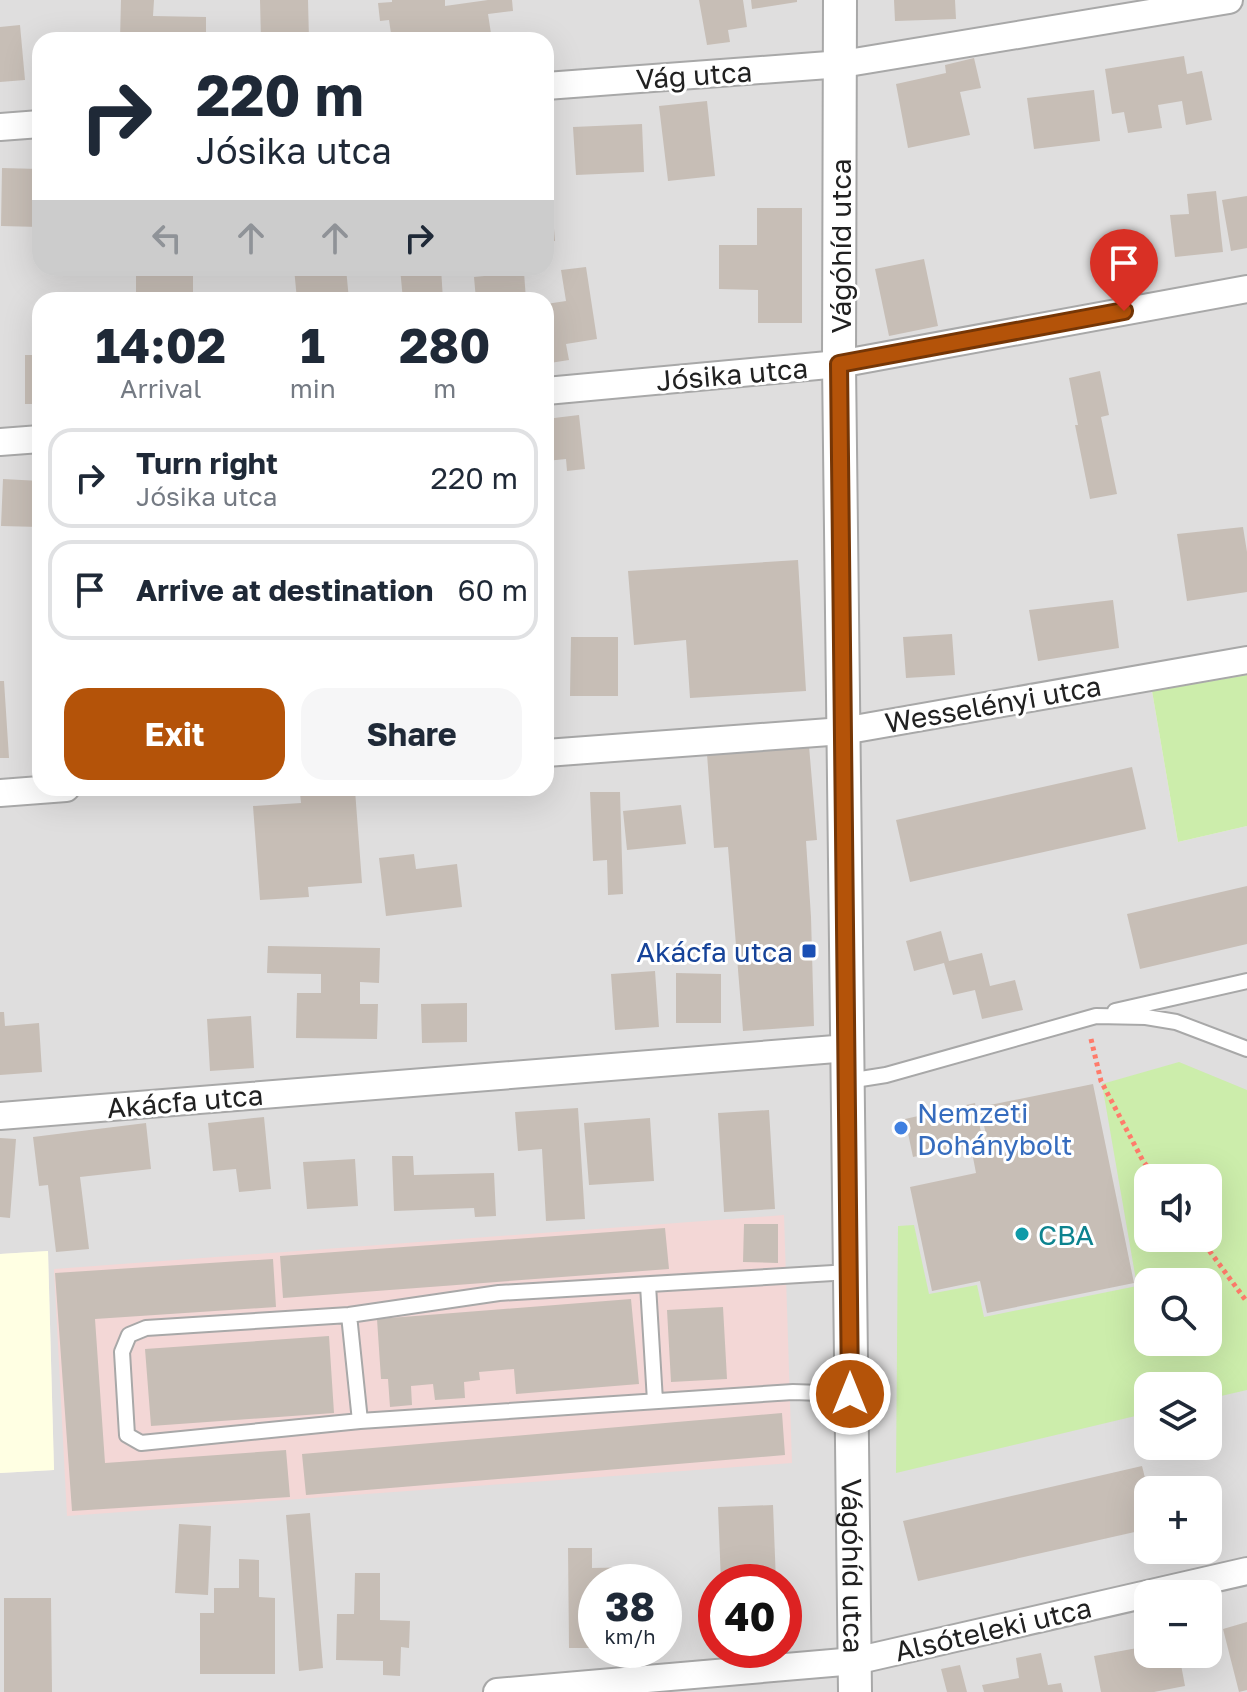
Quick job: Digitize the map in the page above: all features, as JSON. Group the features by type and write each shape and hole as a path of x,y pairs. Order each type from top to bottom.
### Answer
{"street":[{"name":"Vágóhíd utca","path":"840,0 839,364 855,1676"},
{"name":"Vág utca","path":"554,85 842,64 1229,0"},
{"path":"0,127 32,125"},
{"name":"Jósika utca","path":"554,390 839,364 1247,289"},
{"path":"0,442 32,440"},
{"name":"Wesselényi utca","path":"554,752 843,731 1247,660"},
{"path":"0,793 32,791"},
{"name":"Akácfa utca","path":"0,1116 848,1048"},
{"name":"Alsóteleki utca","path":"497,1692 855,1676 1247,1571"}],"lane":[{"path":"848,1081 886,1075 1091,1017 1247,981"},
{"path":"1091,1017 1146,1017 1176,1022 1247,1049"},
{"path":"850,1272 499,1293 349,1315 146,1328 129,1335 122,1352 127,1435 141,1443 360,1421 793,1392 850,1394"},
{"path":"648,1285 655,1401"},
{"path":"349,1315 360,1421"}],"path":[{"path":"1091,1017 1101,1081 1145,1164"},
{"path":"1210,1252 1247,1302"}],"shaded area":[{"path":"0,0 1247,0 1247,675 1152,691 1178,842 1247,826 1247,1692 0,1692 0,1473 54,1470 48,1251 0,1254"},
{"path":"784,1215 792,1463 67,1516 54,1269"},
{"path":"48,1251 54,1470 0,1473 0,1254"}],"green space":[{"path":"1247,675 1247,826 1178,842 1152,691"},
{"path":"1179,1062 1247,1090 1247,1390 1222,1396 1222,1372 1134,1372 1134,1416 896,1473 898,1226 914,1225 929,1294 977,1285 984,1317 1134,1287 1134,1356 1222,1356 1222,1268 1134,1269 1102,1084"}],"building":[{"path":"121,0 154,0 153,16 206,17 206,32 120,32"},
{"path":"260,0 308,0 309,32 261,32"},
{"path":"445,0 445,6 512,0 513,11 488,14 491,32 391,32 389,20 380,21 378,3"},
{"path":"699,0 743,0 747,27 728,30 730,42 707,45"},
{"path":"751,0 797,0 797,2 752,9"},
{"path":"894,0 955,0 956,19 895,21"},
{"path":"20,25 25,80 0,82 0,27"},
{"path":"1184,56 1187,74 1202,71 1212,120 1186,125 1182,101 1158,105 1162,128 1128,133 1124,112 1112,114 1105,69"},
{"path":"974,58 981,88 960,92 970,135 908,148 896,84 946,73 945,65"},
{"path":"1094,90 1100,141 1034,149 1027,98"},
{"path":"707,101 715,176 668,181 659,106"},
{"path":"642,124 644,172 576,175 573,127"},
{"path":"2,168 32,169 32,227 1,226"},
{"path":"1216,191 1223,252 1175,257 1170,215 1189,214 1187,194"},
{"path":"1247,196 1247,248 1231,251 1222,200"},
{"path":"757,208 802,208 802,323 758,323 758,290 719,289 719,245 757,245"},
{"path":"924,259 938,326 889,336 875,269"},
{"path":"586,267 597,339 566,344 569,360 554,362 554,303 566,301 561,270"},
{"path":"136,276 193,276 193,292 136,292"},
{"path":"295,276 347,276 348,292 296,292"},
{"path":"401,276 442,276 442,292 402,292"},
{"path":"524,276 525,292 475,292 474,277"},
{"path":"25,355 32,355 32,404 25,404"},
{"path":"1100,371 1109,415 1101,417 1117,494 1090,499 1069,378"},
{"path":"579,415 585,469 567,471 566,459 554,460 554,418"},
{"path":"3,479 32,481 32,527 1,526"},
{"path":"1243,527 1247,552 1247,592 1187,601 1177,534"},
{"path":"798,560 806,691 690,698 686,640 634,645 628,571"},
{"path":"1113,600 1119,648 1038,661 1029,610"},
{"path":"952,634 955,675 906,678 903,637"},
{"path":"571,637 618,637 618,696 570,696"},
{"path":"0,681 4,681 9,758 0,758"},
{"path":"809,746 817,840 806,841 814,1026 743,1031 728,847 714,848 707,754"},
{"path":"1132,767 1146,829 910,882 896,820"},
{"path":"590,792 620,792 623,894 608,895 607,860 593,861"},
{"path":"300,796 355,796 362,883 308,887 309,897 260,900 253,806 301,803"},
{"path":"681,805 686,844 627,850 623,811"},
{"path":"414,854 416,869 457,864 462,907 386,916 379,858"},
{"path":"1247,886 1247,944 1140,969 1127,914"},
{"path":"941,931 949,961 982,953 990,986 1015,980 1023,1010 982,1019 975,990 953,995 944,963 914,971 906,941"},
{"path":"268,946 380,948 379,983 360,982 360,1004 378,1004 377,1039 296,1038 297,993 321,993 321,974 267,973"},
{"path":"655,971 659,1027 615,1030 611,974"},
{"path":"676,973 721,974 721,1023 676,1023"},
{"path":"467,1003 467,1042 422,1043 421,1004"},
{"path":"0,1012 4,1012 5,1026 39,1023 42,1072 0,1075"},
{"path":"251,1016 254,1068 210,1071 207,1019"},
{"name":"CBA","path":"1093,1084 1134,1283 987,1313 980,1281 932,1291 910,1187 976,1173 971,1147 988,1144 980,1107"},
{"path":"975,1103 983,1142 913,1157 905,1119"},
{"path":"578,1108 585,1219 546,1221 542,1149 518,1151 515,1112"},
{"path":"769,1110 775,1209 724,1212 718,1113"},
{"path":"264,1117 271,1189 239,1192 236,1169 213,1171 208,1123"},
{"path":"650,1118 654,1181 589,1185 584,1123"},
{"path":"146,1123 151,1169 80,1177 89,1249 56,1252 48,1185 39,1186 33,1137"},
{"path":"0,1138 16,1139 10,1218 0,1217"},
{"path":"392,1156 413,1156 414,1175 494,1173 496,1216 475,1217 474,1208 394,1211"},
{"path":"355,1159 358,1206 307,1209 303,1162"},
{"path":"744,1224 778,1224 778,1263 743,1262"},
{"path":"665,1228 669,1269 283,1298 280,1256"},
{"path":"273,1259 276,1307 95,1319 105,1463 286,1450 290,1497 72,1511 55,1273"},
{"path":"631,1299 639,1384 516,1394 514,1369 479,1372 480,1380 464,1382 465,1398 435,1400 433,1384 411,1386 412,1405 390,1407 388,1379 381,1379 377,1319"},
{"path":"723,1307 727,1379 671,1382 667,1310"},
{"path":"329,1336 334,1413 151,1426 145,1349"},
{"path":"782,1413 785,1455 306,1495 302,1454"},
{"path":"1142,1466 1144,1476 1134,1476 1134,1532 918,1581 903,1521"},
{"path":"773,1505 775,1564 720,1564 718,1507"},
{"path":"310,1513 323,1668 299,1671 286,1515"},
{"path":"179,1524 211,1526 208,1595 175,1593"},
{"path":"568,1548 592,1548 592,1564 578,1564 578,1648 569,1648"},
{"path":"239,1559 259,1560 259,1597 275,1598 275,1674 200,1674 200,1613 214,1613 214,1588 239,1588"},
{"path":"355,1573 380,1573 380,1620 410,1621 409,1648 401,1647 400,1676 383,1675 383,1661 336,1660 337,1614 354,1614"},
{"path":"4,1598 51,1598 52,1692 4,1692"},
{"path":"1247,1622 1247,1690 1239,1692 1223,1629"},
{"path":"1134,1649 1134,1668 1182,1668 1185,1686 1154,1692 1101,1692 1094,1656"},
{"path":"1041,1653 1048,1685 1061,1683 1063,1692 984,1692 982,1685 1019,1678 1016,1658"},
{"path":"960,1665 967,1692 947,1692 941,1669"}],"place":[{"name":"Akácfa utca","path":"809,951"},
{"name":"Nemzeti Dohánybolt","path":"901,1128"},
{"name":"CBA","path":"1022,1234"}],"route":[{"path":"850,1394 839,364 1124,311"}]}
